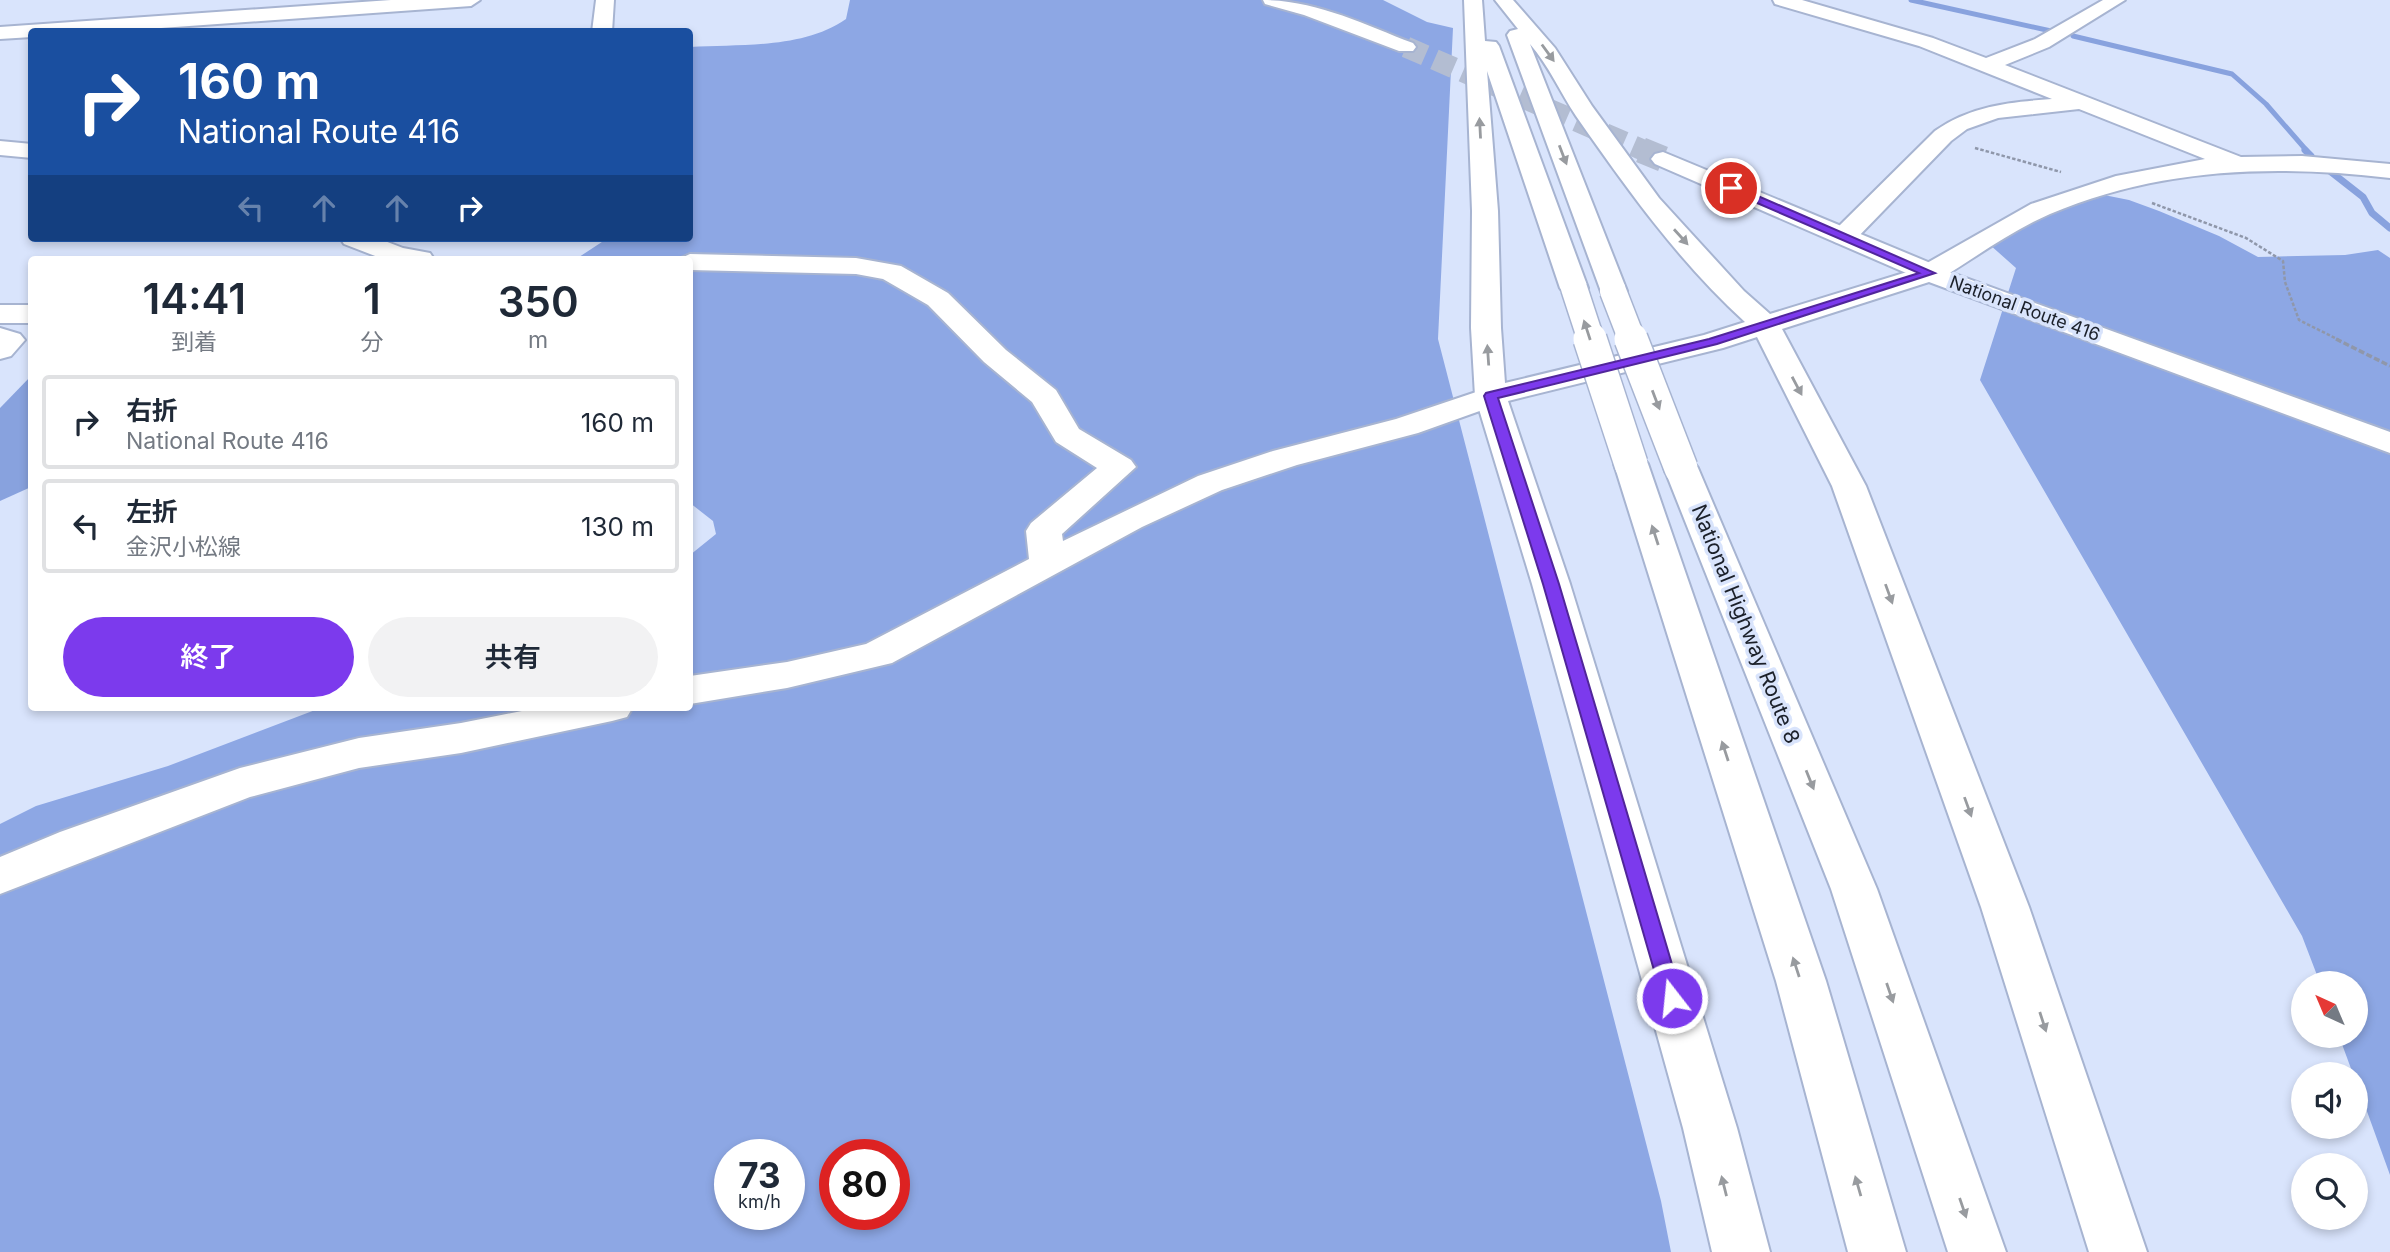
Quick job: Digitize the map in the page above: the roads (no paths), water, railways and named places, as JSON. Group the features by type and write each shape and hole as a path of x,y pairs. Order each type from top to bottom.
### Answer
{"main road":[{"path":"52,28 271,7 471,0"},
{"path":"602,28 605,0"},
{"path":"1272,0 1311,11 1406,47"},
{"path":"1488,0 1574,288 1801,981 1877,1252"},
{"path":"1488,0 1548,52 1582,108 1650,203 1734,296 1766,326 1849,486 2005,907 2118,1252"},
{"path":"1488,0 1485,211 1486,328 1491,396 1590,717 1710,1128 1741,1252"},
{"name":"National Highway Route 8","path":"1488,0 1613,291 1681,468 1854,889 1977,1252"},
{"path":"1782,0 1926,42 2235,163"},
{"path":"1988,65 2042,43 2116,0"},
{"path":"1842,17 1866,6"},
{"path":"0,33 28,30"},
{"path":"1844,236 1930,151 1939,138 1974,116 2080,102"},
{"path":"0,148 28,151"},
{"path":"1663,159 1930,273 2038,211 2103,185 2235,163 2328,163 2390,171"},
{"path":"363,242 403,256"},
{"path":"693,262 856,266 891,272 938,299 995,356 1045,397 1067,435 1119,467 1044,531 1048,563"},
{"name":"National Route 416","path":"693,690 787,675 878,654 1129,520 1210,483 1285,458 1407,426 1491,396 1713,342 1930,273 2390,443"},
{"path":"0,314 28,314"},
{"path":"0,337 10,340 0,350"},
{"path":"0,876 76,844 240,784 359,753 461,738 593,711"}],"waterway":[{"path":"1911,0 2051,31"},
{"path":"2073,36 2232,74 2266,104 2307,151"},
{"path":"2305,150 2311,156"},
{"path":"2326,168 2363,197 2372,213 2390,228"}],"tunnel":[{"path":"1406,47 1645,151"},
{"path":"1641,150 1663,159"}]}
